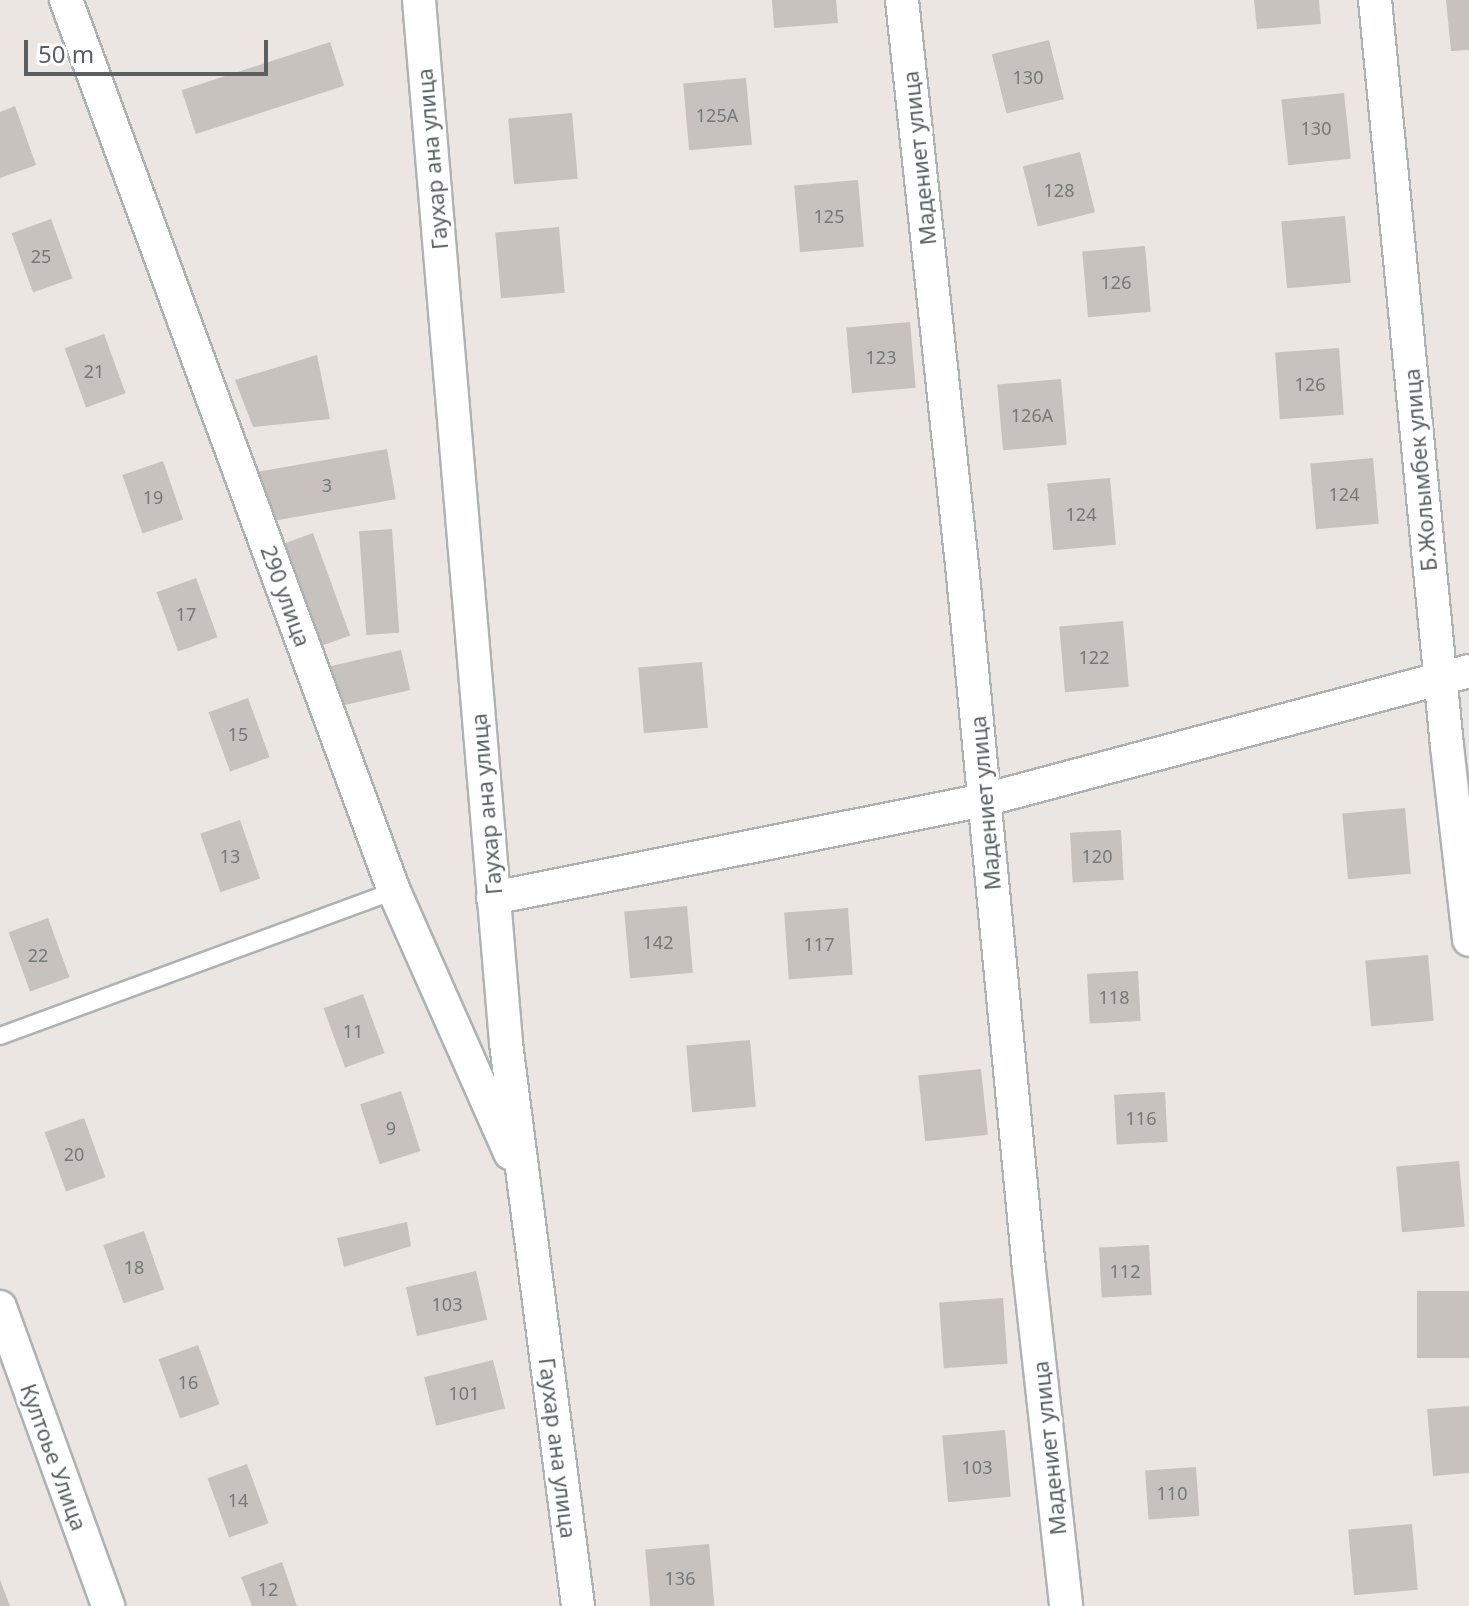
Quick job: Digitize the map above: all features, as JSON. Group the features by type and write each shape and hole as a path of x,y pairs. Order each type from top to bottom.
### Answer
{"street":[{"name":"290 улица","path":"66,0 394,891 524,1186"},
{"name":"Гаухар ана улица","path":"419,0 506,1043 578,1606"},
{"name":"Мадениет улица","path":"902,0 1029,1269 1066,1606"},
{"name":"Б.Жолымбек улица","path":"1375,0 1454,674 1469,940"},
{"path":"493,898 984,800 1454,674"},
{"name":"Култоье Улица","path":"0,1307 108,1606"}],"lane":[{"path":"0,1036 394,891"}],"building":[{"path":"772,0 836,0 838,23 774,28"},
{"path":"1254,0 1319,0 1321,24 1257,29"},
{"path":"1446,0 1469,0 1469,50 1451,51"},
{"path":"1049,40 1064,99 1007,113 992,54"},
{"path":"330,42 344,86 196,134 182,90"},
{"path":"746,78 752,145 689,150 683,83"},
{"path":"1344,93 1351,159 1288,165 1281,100"},
{"path":"15,106 36,165 0,178 0,112"},
{"path":"572,113 578,179 514,184 508,119"},
{"path":"1080,152 1095,212 1038,226 1023,166"},
{"path":"858,180 864,247 800,252 794,186"},
{"path":"1345,216 1351,283 1287,288 1281,222"},
{"path":"51,219 73,278 33,293 12,233"},
{"path":"559,227 565,293 501,298 495,233"},
{"path":"1145,246 1151,312 1088,317 1082,251"},
{"path":"910,322 916,388 852,393 846,328"},
{"path":"104,334 126,393 86,408 65,348"},
{"path":"1339,348 1344,415 1280,419 1275,352"},
{"path":"317,355 330,419 253,427 235,380"},
{"path":"1061,379 1067,445 1003,450 997,385"},
{"path":"387,449 396,499 266,522 257,472"},
{"path":"1373,458 1379,524 1316,529 1310,463"},
{"path":"163,461 183,520 143,534 122,475"},
{"path":"1110,478 1116,545 1053,550 1047,483"},
{"path":"392,529 399,633 366,635 359,531"},
{"path":"313,533 350,635 313,649 275,547"},
{"path":"196,578 218,637 178,652 157,592"},
{"path":"1123,621 1129,687 1065,692 1059,627"},
{"path":"401,650 410,690 335,707 326,667"},
{"path":"702,662 708,728 644,733 638,668"},
{"path":"248,698 270,757 230,772 209,712"},
{"path":"1405,808 1411,874 1348,879 1342,813"},
{"path":"240,820 260,879 220,892 200,834"},
{"path":"1121,830 1124,880 1073,883 1070,833"},
{"path":"687,906 693,973 630,978 624,911"},
{"path":"848,908 853,975 789,979 784,912"},
{"path":"48,918 70,977 30,992 9,932"},
{"path":"1428,955 1434,1021 1371,1026 1365,960"},
{"path":"1138,971 1141,1021 1090,1024 1087,974"},
{"path":"363,994 385,1053 345,1068 324,1008"},
{"path":"750,1040 756,1107 692,1112 686,1046"},
{"path":"981,1069 988,1135 925,1141 918,1076"},
{"path":"401,1091 420,1151 380,1164 360,1104"},
{"path":"1165,1092 1168,1142 1117,1145 1114,1095"},
{"path":"84,1118 106,1177 66,1192 45,1132"},
{"path":"1459,1161 1465,1227 1402,1232 1396,1166"},
{"path":"407,1222 411,1246 344,1267 337,1238"},
{"path":"144,1231 164,1290 124,1304 103,1245"},
{"path":"1149,1245 1152,1295 1102,1298 1099,1248"},
{"path":"476,1271 487,1320 417,1336 406,1287"},
{"path":"1417,1291 1469,1291 1469,1358 1417,1358"},
{"path":"1003,1298 1008,1364 944,1368 939,1302"},
{"path":"198,1345 220,1404 180,1419 159,1359"},
{"path":"493,1360 505,1409 436,1426 424,1377"},
{"path":"1469,1406 1469,1473 1433,1476 1427,1409"},
{"path":"1005,1430 1011,1497 948,1502 942,1435"},
{"path":"247,1464 269,1523 229,1538 208,1478"},
{"path":"1196,1467 1199,1516 1149,1519 1145,1471"},
{"path":"1412,1524 1418,1590 1354,1595 1348,1530"},
{"path":"709,1544 714,1606 650,1606 645,1550"},
{"path":"282,1562 297,1606 252,1606 241,1577"},
{"path":"0,1580 10,1606 0,1606"}]}
